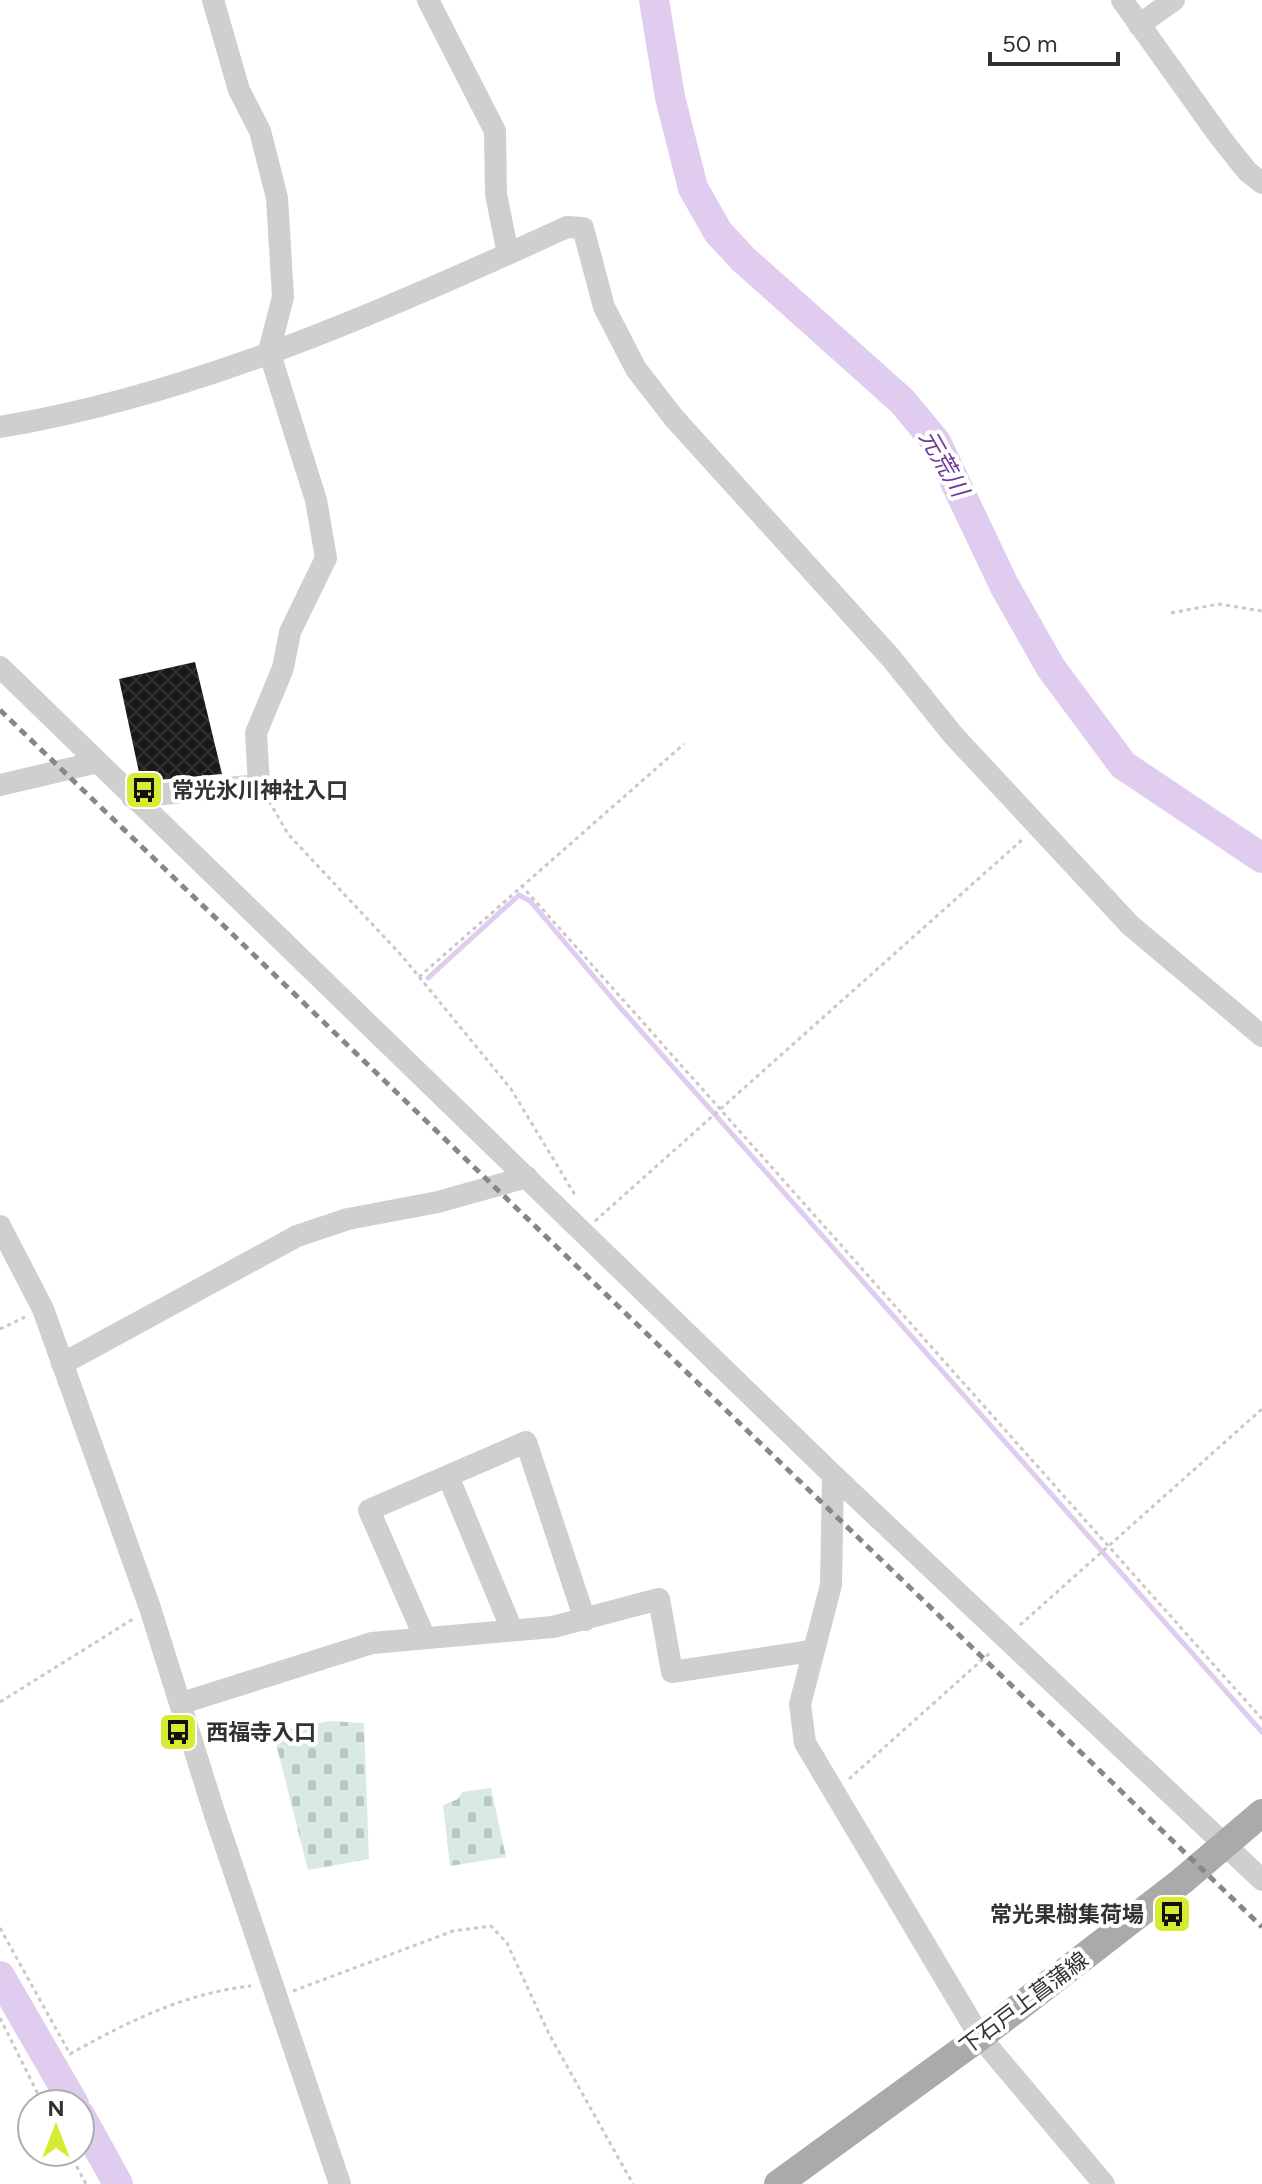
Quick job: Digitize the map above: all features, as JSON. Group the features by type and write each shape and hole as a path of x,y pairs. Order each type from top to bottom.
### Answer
{"main road":[{"name":"下石戸上菖蒲線","path":"778,2184 980,2037 1226,1845 1262,1813"}],"street":[{"path":"132,797 259,785 256,733 283,668 290,632 326,558 316,500 269,351 283,297 277,198 260,131 239,90 213,0"},
{"path":"428,0 495,131 496,194 508,254"},
{"path":"1122,0 1220,137 1247,171 1262,183"},
{"path":"1139,25 1174,0"},
{"path":"0,427 78,414 269,351 567,227 583,228 604,307 636,369 674,418 891,658 954,736 1130,925 1262,1036"},
{"path":"0,667 833,1475 1262,1880"},
{"path":"0,785 98,762"},
{"path":"62,1364 297,1236 348,1219 438,1202 527,1177"},
{"path":"0,1226 43,1309 150,1608 215,1815 340,2184"},
{"path":"424,1636 369,1510 526,1442 585,1620"},
{"path":"833,1475 831,1585 811,1651 800,1704 805,1743 980,2037 1104,2184"},
{"path":"448,1476 512,1630"},
{"path":"182,1703 372,1643 585,1620 659,1599 672,1672 811,1651"}],"path":[{"path":"1171,613 1219,604 1262,611"},
{"path":"419,977 684,744"},
{"path":"259,785 288,834 419,977 511,1089 586,1214 584,1231"},
{"path":"584,1231 1039,825"},
{"path":"521,885 1262,1719"},
{"path":"0,1329 43,1309"},
{"path":"835,1792 1262,1409"},
{"path":"0,1702 150,1608"},
{"path":"0,1928 70,2054 122,2025 210,1990 276,1990 453,1931 491,1926 507,1943 549,2034 633,2184"},
{"path":"0,2018 35,2088"}],"green space":[{"path":"329,1721 364,1723 369,1859 308,1870 273,1732"},
{"path":"491,1788 506,1857 450,1866 443,1805 458,1799 462,1792"}],"building":[{"path":"195,662 222,774 158,780 157,773 140,777 119,679"}],"waterway":[{"name":"元荒川","path":"654,0 670,97 693,188 718,232 743,259 902,401 936,442 1005,587 1051,668 1123,765 1262,858"},
{"path":"428,978 519,895 530,901 617,1004 1262,1732"},
{"path":"0,1976 65,2088"},
{"path":"96,2144 118,2184"}],"railway":[{"path":"0,710 1262,1927"}],"place":[{"name":"常光氷川神社入口","path":"144,790"},
{"name":"西福寺入口","path":"178,1732"},
{"name":"常光果樹集荷場","path":"1172,1914"}]}
